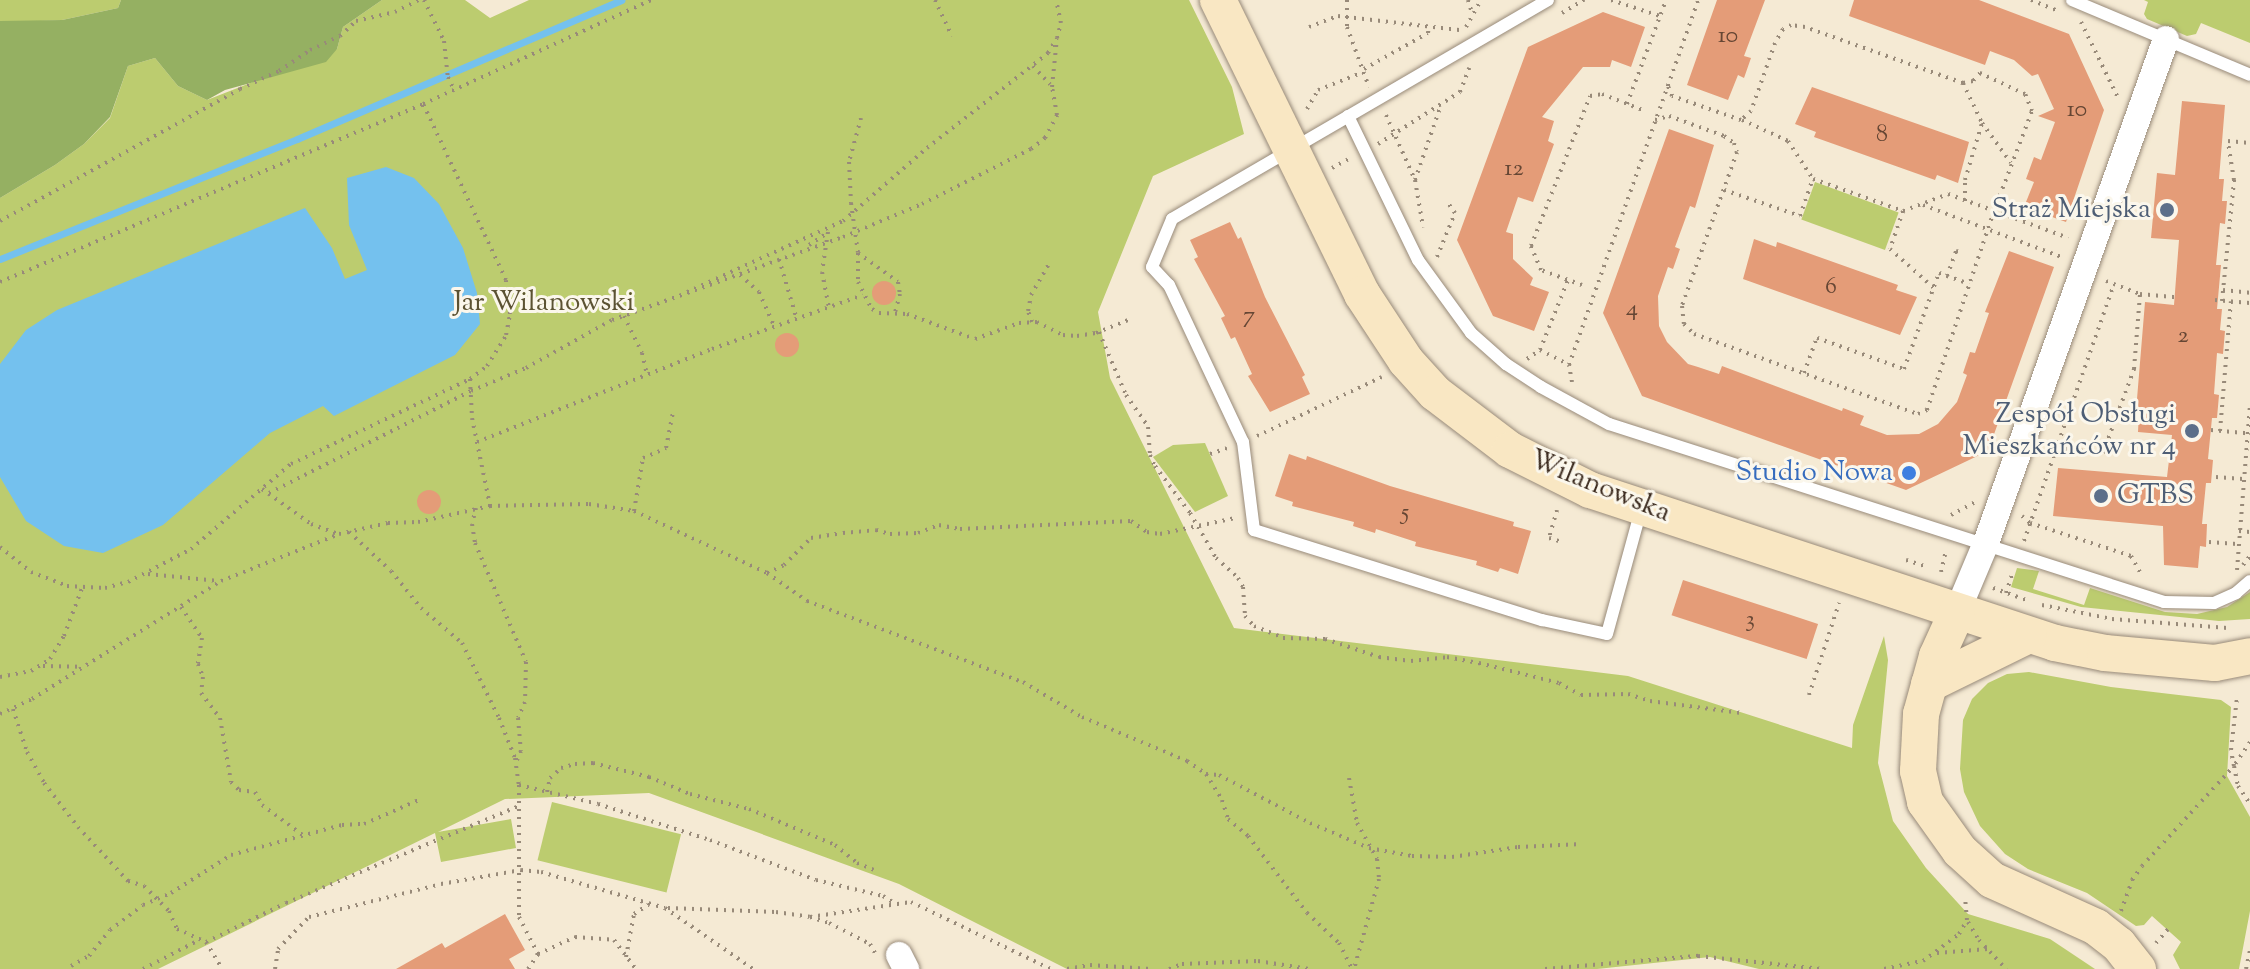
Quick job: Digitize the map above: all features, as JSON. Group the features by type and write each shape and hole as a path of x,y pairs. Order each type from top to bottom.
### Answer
{"street":[{"name":"Wilanowska","path":"1218,0 1362,294 1406,361 1435,393 1510,450 1560,477 1642,507 1957,612 2029,635 2105,653 2215,663 2244,687"},
{"path":"2138,969 2119,945 2096,927 1992,880 1960,851 1925,802 1918,771 1918,739 1937,656 1986,543 2166,39"},
{"path":"1929,684 2029,635"},
{"name":"Wilanowska","path":"2215,663 2244,642"}],"lane":[{"path":"1548,0 1172,219 1152,267 1169,285 1243,442 1254,530 1542,620 1607,634 1642,507"},
{"path":"2072,0 2250,75"},
{"path":"1348,116 1418,260 1471,333 1506,364 1609,424 1844,502 1986,543 2164,602 2214,603 2236,593 2250,581"}],"path":[{"path":"0,221 240,89 279,71 310,50 340,36 356,21 395,12 422,0 444,41 448,77 454,90"},
{"path":"0,282 423,104 651,0"},
{"path":"935,0 952,36"},
{"path":"269,493 471,391 526,368 624,316 740,275 922,204 1031,149 1045,138 1055,120 1052,87 1061,23 1056,0"},
{"path":"1347,0 1345,17 1364,69"},
{"path":"1468,0 1472,13"},
{"path":"1309,27 1338,16 1465,30 1481,0"},
{"path":"1558,15 1584,0"},
{"path":"1611,0 1660,16"},
{"path":"1627,104 1666,0"},
{"path":"1575,387 1569,365 1698,0"},
{"path":"2080,20 2125,113"},
{"path":"1655,120 1669,116 1734,143 1737,152 1682,306 1684,324 1694,334 1918,414 1927,410 1994,211 2032,111 2025,94 1980,73 1973,81 1963,83 1805,27 1791,25 1783,29 1775,43 1751,111 1741,120"},
{"path":"1307,109 1318,90 1364,69 1428,33 1429,26"},
{"path":"799,251 852,214 971,112 1033,66 1048,53 1057,38"},
{"path":"1330,170 1395,135 1405,124 1460,92 1470,65"},
{"path":"1033,66 1052,87"},
{"path":"1963,83 1982,123 2012,163"},
{"path":"1668,86 1672,96 1741,120 1788,141 1813,179 1903,211 1948,194 2074,238"},
{"path":"1582,285 1541,270 1531,246 1590,96 1602,94 1645,111"},
{"path":"1415,180 1442,102"},
{"path":"0,547 31,572 82,588 105,588 145,574 191,549 304,457 470,379 487,366 506,335 509,292 423,104"},
{"path":"861,118 849,162 858,253 856,271 863,295 879,313 895,313 946,326 975,339 1002,327 1032,322 1049,326 1063,335 1099,332 1130,319"},
{"path":"1389,120 1415,180 1425,239"},
{"path":"1965,201 1965,180 1982,123"},
{"path":"2222,301 2234,180 2228,141 2250,143"},
{"path":"1724,190 1800,216 1813,179"},
{"path":"1436,259 1455,213 1448,203"},
{"path":"1921,204 2064,258"},
{"path":"1903,211 1890,249 1934,288"},
{"path":"679,296 843,221"},
{"path":"828,232 822,272 829,308"},
{"path":"1430,249 1444,270"},
{"path":"1947,276 1956,251 1962,253"},
{"path":"858,253 898,282 900,294 895,313"},
{"path":"779,259 797,320"},
{"path":"1032,322 1028,311 1031,295 1050,262"},
{"path":"1804,373 1817,338 1904,369 1939,273 1969,284"},
{"path":"740,275 759,292 775,328"},
{"path":"2099,278 2140,294 2176,297"},
{"path":"1517,356 1526,359 1540,350 1568,280"},
{"path":"2114,284 2006,593 2042,605 2244,642"},
{"path":"2223,290 2250,293"},
{"path":"2057,448 2103,453 2134,369 2140,294"},
{"path":"477,442 863,295"},
{"path":"2215,300 2250,303"},
{"path":"2220,431 2231,301"},
{"path":"624,316 642,353 647,375"},
{"path":"1099,332 1126,395 1148,427 1150,455 1155,466 1197,525 1216,558 1238,578 1243,587 1245,616 1271,635 1299,641 1325,639 1351,650 1395,659 1447,657 1479,663 1559,683 1581,695 1628,694 1741,713"},
{"path":"1540,350 1569,365"},
{"path":"1210,454 1243,442 1382,377"},
{"path":"470,379 477,442 490,506"},
{"path":"2250,405 2237,572 2250,556"},
{"path":"634,511 643,458 666,448 673,411"},
{"path":"2211,430 2247,433"},
{"path":"2216,477 2243,479"},
{"path":"262,489 311,524 339,534"},
{"path":"1955,521 1945,518 1978,500"},
{"path":"507,505 507,512"},
{"path":"0,714 83,667 221,581 339,534 388,523 418,522 490,506 634,511 767,573 807,601 1023,682 1082,717 1187,761 1206,774 1222,800 1228,819 1248,836 1307,913 1339,943 1353,969"},
{"path":"476,508 472,524 475,543 526,662 525,702 518,718 521,751 516,762"},
{"path":"1557,510 1549,538 1562,542"},
{"path":"767,573 784,565 811,538 843,533 876,530 890,534 918,533 939,525 960,529 1131,521 1147,532 1160,534 1253,515"},
{"path":"2030,523 2131,556 2144,580"},
{"path":"2239,531 2250,532"},
{"path":"349,532 391,571 421,608 462,643 516,762 521,870 519,917 538,954"},
{"path":"2209,542 2237,544"},
{"path":"145,574 221,581"},
{"path":"41,666 55,652 64,636 82,588"},
{"path":"1809,695 1840,602"},
{"path":"180,606 202,638 198,664 203,677 201,693 220,718 231,782 239,790 255,792 262,805 304,836"},
{"path":"0,677 41,666 83,667"},
{"path":"2244,687 2231,750 2238,786 2250,804"},
{"path":"13,709 27,752 44,783 78,827 123,876 144,886 169,911 177,929 206,942 286,903 519,806"},
{"path":"2119,918 2132,880 2142,866 2234,766 2250,742"},
{"path":"547,792 550,778 561,768 593,763 649,777 690,794 763,815 835,845 857,863 874,870"},
{"path":"1206,774 1219,775 1310,823 1369,848 1412,856 1452,857 1518,847 1582,844"},
{"path":"1349,778 1357,823 1377,859 1379,879 1353,969"},
{"path":"519,785 598,804 710,840 737,853 816,880 883,896 896,904"},
{"path":"71,966 89,956 110,930 156,898 171,893 231,855 342,825 364,824 421,799"},
{"path":"275,969 278,949 309,917 441,884 521,870 541,872 665,908 776,912 810,917 870,944 895,962"},
{"path":"1964,893 1967,920 2006,969"},
{"path":"810,917 911,902 1051,969"},
{"path":"626,957 634,914 648,905"},
{"path":"665,908 753,969"},
{"path":"1884,969 1913,964 1935,953 1945,942 1959,934 1967,920"},
{"path":"528,969 538,954 575,937 614,940 636,969"},
{"path":"143,969 199,940"},
{"path":"206,942 222,969"},
{"path":"1935,953 1990,950"},
{"path":"2246,969 2250,950"},
{"path":"1545,969 1698,956 1822,969"},
{"path":"1169,969 1182,964 1258,961 1309,969"},
{"path":"1067,969 1100,965 1151,969"}],"green space":[{"path":"0,0 121,0 118,8 62,20 18,22 0,21"},
{"path":"121,0 382,0 343,27 337,49 326,62 225,90 207,100 178,86 155,58 128,66 110,117 84,144 0,198 0,21 62,20 118,8"},
{"name":"Jar Wilanowski","path":"382,0 465,0 490,18 529,0 1189,0 1232,87 1244,134 1153,176 1098,312 1110,378 1234,628 1628,676 1852,748 1853,725 1884,636 1888,660 1878,763 1893,821 1926,868 1968,914 2050,939 2095,969 1759,969 1710,957 1597,969 1067,969 899,884 649,793 505,799 438,832 511,819 516,848 441,862 435,833 158,969 0,969 0,198 84,144 110,118 128,66 155,58 178,86 207,100 337,49 343,27"},
{"path":"2144,0 2250,0 2250,43 2201,23 2196,34 2187,36 2147,19 2144,14 2148,2"},
{"path":"1815,182 1899,212 1885,250 1801,220"},
{"path":"1205,443 1228,496 1195,512 1153,457 1173,445"},
{"path":"2017,568 2039,571 2033,589 2084,605 2090,588 2165,612 2197,614 2227,607 2250,592 2250,619 2219,621 2081,607 2011,587"},
{"path":"2029,672 2111,687 2221,700 2231,707 2227,776 2250,817 2250,911 2239,969 2180,969 2173,955 2181,942 2152,916 2144,925 2136,926 2087,893 2028,869 2005,854 1980,826 1964,792 1960,769 1963,720 1972,699 1988,683 2007,674"},
{"path":"552,802 681,834 667,892 537,860"}],"water":[{"path":"386,167 414,178 439,204 463,248 477,293 480,324 455,355 334,416 323,406 270,433 163,525 103,553 64,546 26,521 0,477 0,364 26,330 57,310 305,208 332,248 345,279 367,270 349,225 347,178"}],"building":[{"path":"1717,0 1765,0 1744,56 1751,58 1744,78 1738,75 1728,100 1687,85"},
{"path":"1854,0 1979,0 2069,34 2104,110 2066,222 2024,207 2034,182 2026,179 2034,157 2041,160 2055,122 2038,116 2054,109 2038,74 2032,76 2014,60 1990,51 1985,65 1849,16"},
{"path":"1603,12 1645,27 1631,67 1612,60 1610,67 1583,67 1542,117 1554,121 1548,141 1554,144 1533,202 1518,197 1506,232 1513,234 1513,259 1533,278 1530,285 1549,292 1534,331 1493,316 1457,240 1528,47"},
{"path":"1812,87 1969,142 1958,183 1937,175 1935,180 1814,137 1816,132 1795,124"},
{"path":"2182,101 2225,105 2219,179 2224,179 2222,201 2227,201 2225,224 2220,223 2216,265 2221,265 2217,309 2222,309 2220,330 2225,331 2223,354 2217,353 2214,394 2219,395 2217,418 2212,418 2208,459 2213,460 2211,483 2206,483 2202,524 2207,524 2206,547 2200,546 2198,568 2164,565 2163,526 2053,516 2058,468 2167,477 2172,435 2138,432 2139,411 2136,411 2145,302 2174,305 2179,240 2151,238 2157,173 2175,175"},
{"path":"1669,129 1714,145 1695,208 1690,206 1675,247 1680,249 1673,269 1668,267 1658,296 1659,326 1667,342 1688,364 1719,374 1722,366 1842,411 1843,408 1864,416 1860,425 1887,435 1919,434 1938,424 1957,402 1967,375 1963,373 1970,352 1975,353 1989,313 1985,312 2009,251 2054,267 1988,451 1906,490 1642,396 1603,313"},
{"path":"1230,222 1238,239 1241,237 1265,297 1305,375 1302,377 1310,394 1270,412 1248,376 1252,374 1235,337 1231,339 1221,318 1225,316 1194,259 1198,257 1190,240"},
{"path":"1754,239 1776,247 1777,242 1898,285 1896,290 1917,297 1900,335 1743,279"},
{"path":"884,281 893,284 896,293 893,302 884,305 875,302 872,293 875,284"},
{"path":"787,333 796,336 799,345 796,354 787,357 778,354 775,345 778,336"},
{"path":"1289,454 1306,460 1307,456 1390,486 1514,522 1513,526 1531,531 1518,574 1500,568 1498,572 1476,565 1477,561 1415,546 1416,542 1376,529 1375,533 1353,526 1354,522 1292,506 1293,502 1275,496"},
{"path":"429,490 438,493 441,502 438,511 429,514 420,511 417,502 420,493"},
{"path":"1683,580 1818,624 1807,659 1672,615"},
{"path":"505,914 525,950 509,959 515,969 396,969 442,943 445,948"}],"waterway":[{"path":"0,259 297,139 621,0"}],"place":[{"name":"Straż Miejska","path":"2167,210"},
{"name":"Zespół Obsługi Mieszkańców nr 4","path":"2192,431"},
{"name":"Studio Nowa","path":"1909,473"},
{"name":"GTBS","path":"2101,496"}]}
